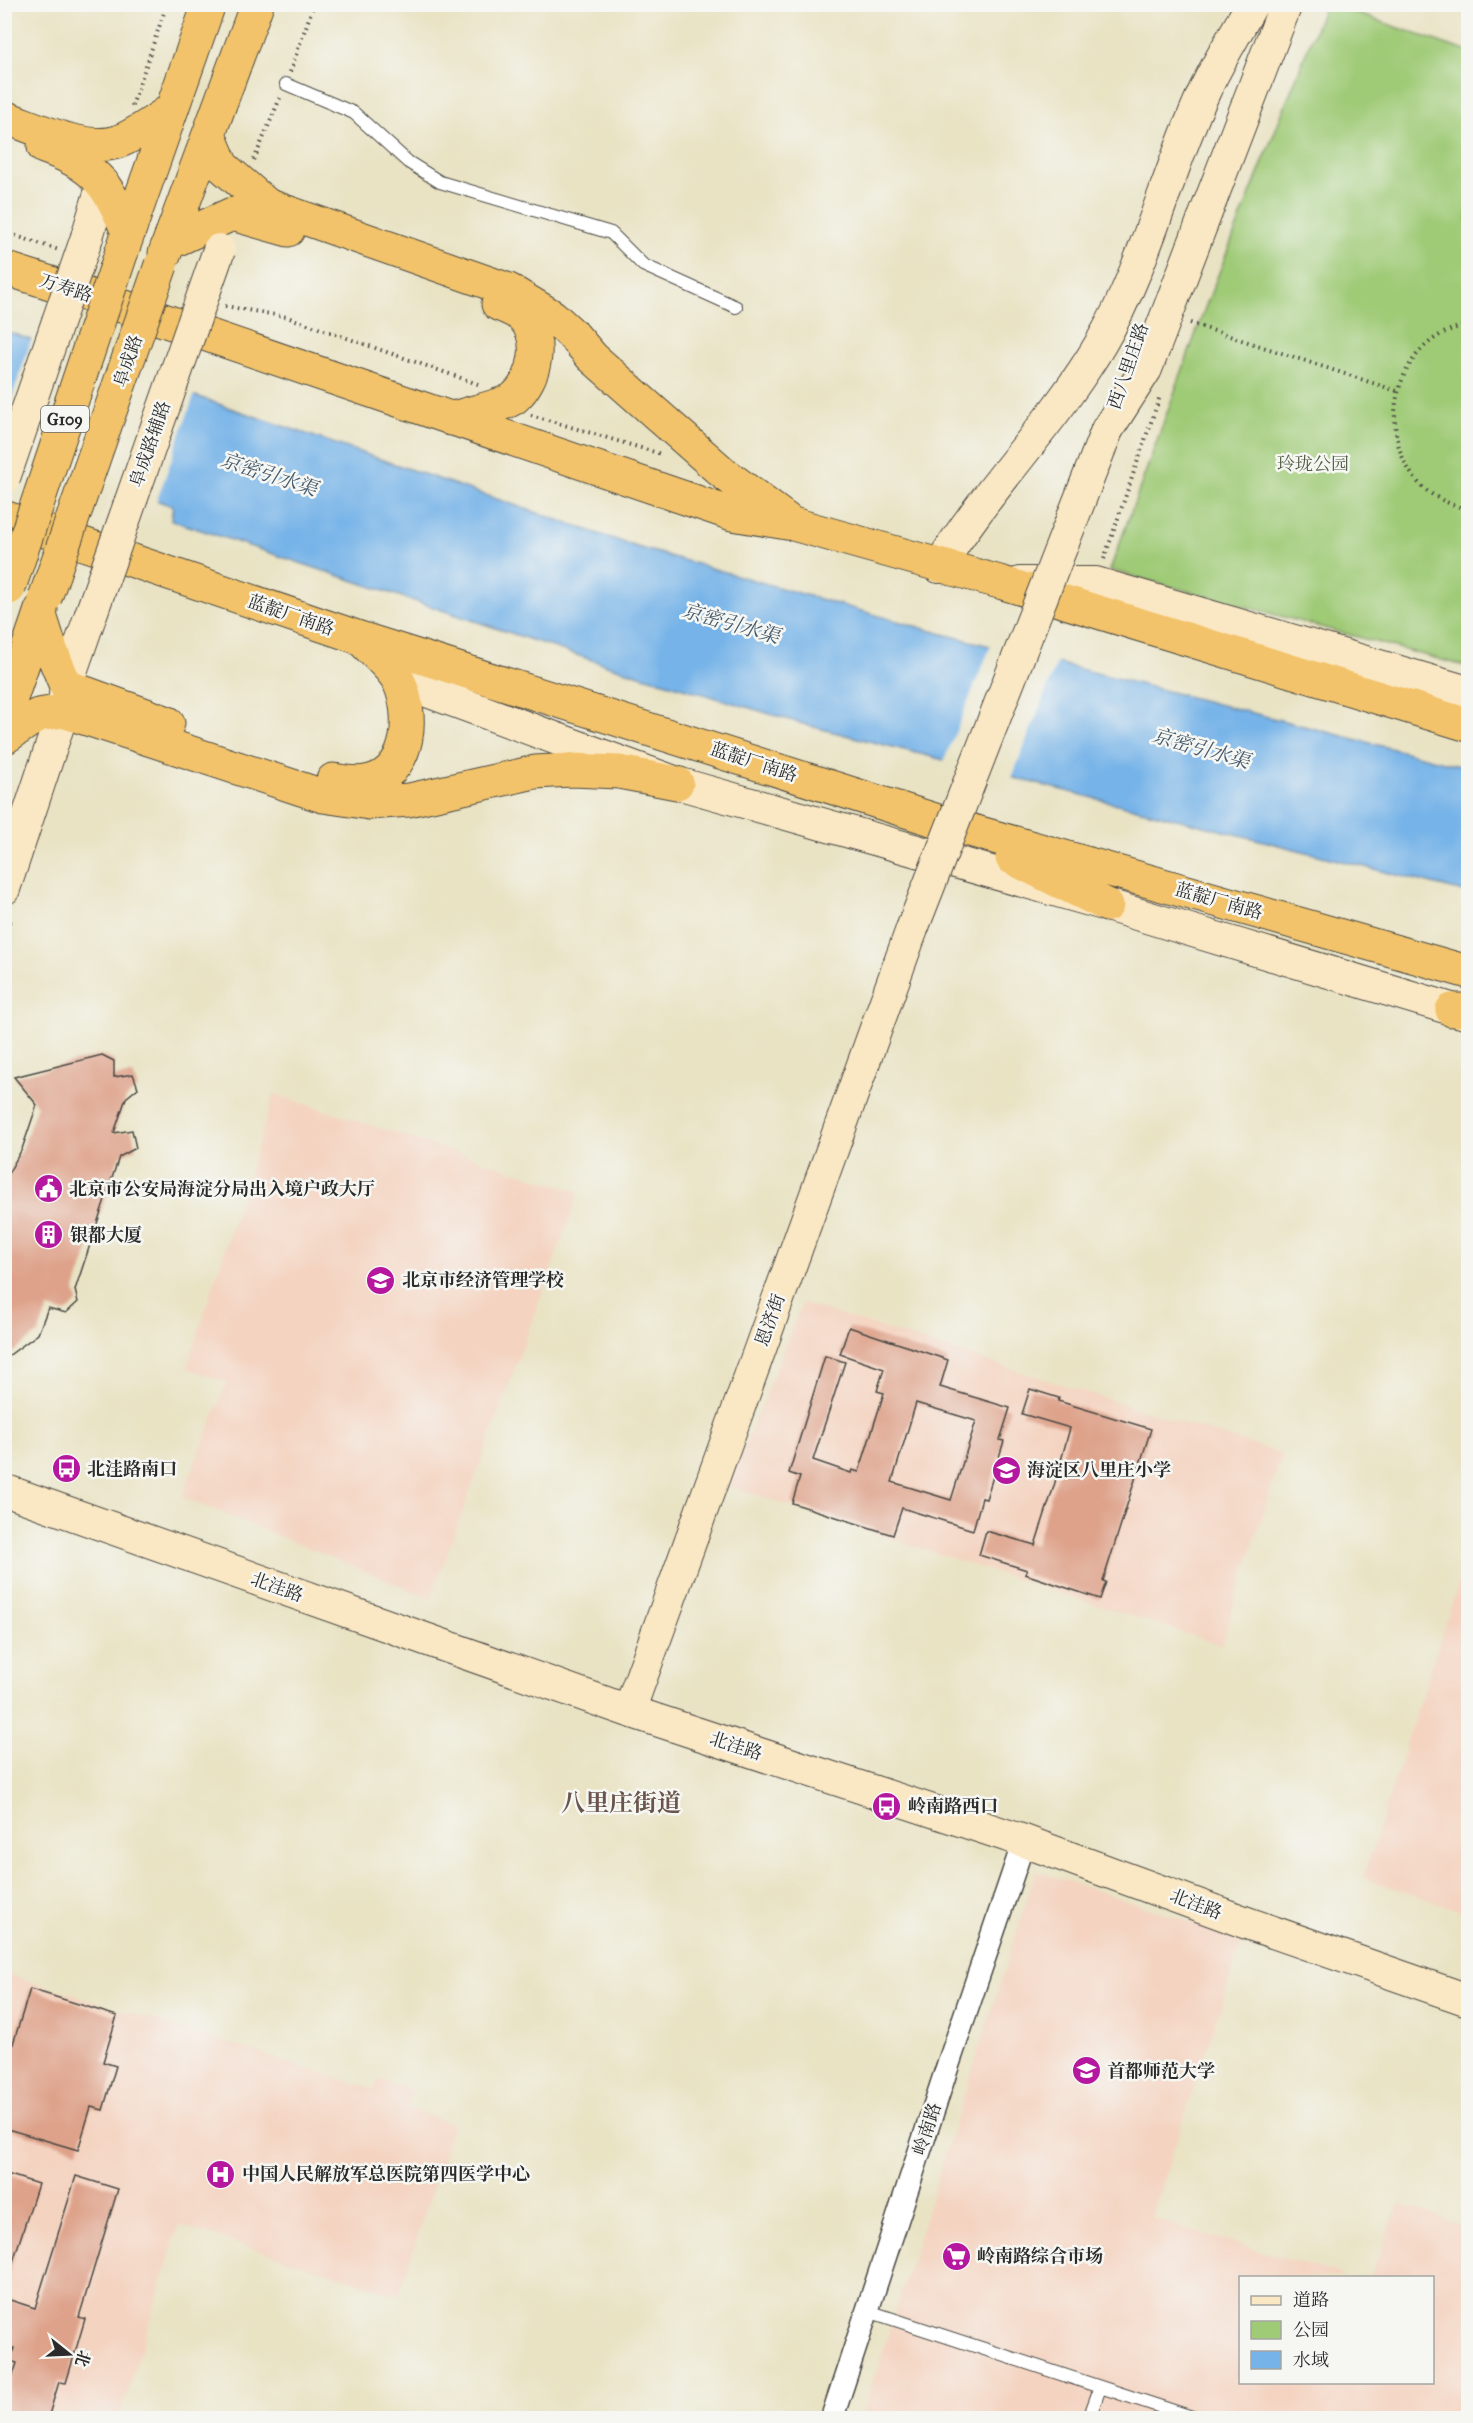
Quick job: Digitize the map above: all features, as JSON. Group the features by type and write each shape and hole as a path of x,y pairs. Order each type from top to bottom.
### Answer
{"highway":[{"name":"G109","path":"7,594 125,242 209,4"},
{"name":"阜成路","path":"4,719 165,254 257,4"},
{"path":"4,117 75,141 101,145 119,142 172,109"},
{"path":"4,134 69,156 92,172 103,183 118,206 125,242"},
{"path":"209,135 238,200 260,220 484,298 522,316 532,330 536,347 532,368 524,387 512,399 451,419"},
{"path":"165,254 238,200 267,205 509,290 552,316 592,357 722,472 793,524"},
{"name":"万寿路","path":"4,268 451,419"},
{"path":"451,419 732,514 793,524 939,567 1003,583 1468,725"},
{"name":"蓝靛厂南路","path":"4,517 360,638 938,821 1468,972"},
{"path":"42,606 51,650 65,699"},
{"path":"4,738 65,699 327,780 358,783 375,780 389,771 401,753 408,734 408,709 400,681 360,638"},
{"path":"65,699 323,796 350,800 369,802 410,800 535,772 573,770 619,772 677,783"},
{"path":"938,821 1107,905"}],"street":[{"path":"939,567 960,532 1067,396 1101,343 1122,303 1204,92 1252,4"},
{"name":"西八里庄路","path":"1107,430 1125,365 1267,4"},
{"name":"西八里庄路","path":"1107,430 1146,369 1286,4"},
{"path":"4,478 87,237 103,183"},
{"name":"阜成路辅路","path":"4,889 90,617 238,200"},
{"name":"恩济街","path":"629,1711 912,929 1107,430"},
{"path":"1003,583 1096,583 1468,692"},
{"name":"蓝靛厂南路","path":"400,681 677,783 1107,905 1463,1011"},
{"name":"北洼路","path":"4,1490 629,1711 1024,1841 1247,1923 1468,2000"},
{"name":"岭南路","path":"832,2418 1024,1841"}],"lane":[{"path":"286,84 354,113 408,162 440,182 611,233 643,266 736,307"},
{"path":"868,2311 1195,2418"},
{"path":"1089,2418 1100,2388"}],"path":[{"path":"119,142 167,4"},
{"path":"238,200 286,84 314,4"},
{"path":"216,303 287,317 476,383 512,399 531,415 666,455"},
{"path":"1187,321 1397,391"},
{"path":"1468,325 1431,341 1410,363 1397,391 1393,423 1401,454 1418,482 1444,502 1468,510"},
{"path":"1096,583 1164,386"},
{"path":"4,920 15,923"}],"shaded area":[{"name":"北京市经济管理学校","path":"274,1094 579,1192 431,1598 182,1497 227,1382 187,1368"},
{"name":"海淀区八里庄小学","path":"802,1303 1282,1454 1221,1645 729,1486"},
{"path":"1468,1554 1468,1913 1363,1878"},
{"name":"首都师范大学","path":"1036,1871 1243,1939 1151,2218 1344,2276 1239,2276 1239,2384 1434,2384 1434,2276 1370,2276 1400,2203 1468,2228 1468,2418 861,2418"},
{"name":"中国人民解放军总医院第四医学中心","path":"4,1973 373,2089 379,2079 412,2091 408,2108 453,2124 399,2295 179,2225 120,2418 5,2418"}],"green space":[{"name":"玲珑公园","path":"1325,5 1333,5 1468,52 1468,667 1110,570 1205,308"}],"water":[{"name":"京密引水渠","path":"5,331 637,547 939,633 1468,768 1468,893 810,726 610,666 171,520 173,506 5,448"}],"pier":[{"path":"32,338 195,393 156,503 4,451 5,418"},
{"path":"992,643 1058,660 1011,780 943,763"}],"building":[{"name":"银都大厦","path":"102,1055 114,1061 114,1077 133,1074 138,1088 126,1098 114,1133 132,1130 136,1148 119,1157 75,1290 78,1302 66,1313 48,1308 38,1334 4,1359 4,1181 22,1149 37,1105 14,1077"},
{"path":"849,1327 948,1360 940,1387 1010,1408 1000,1440 1004,1441 986,1499 982,1498 973,1530 902,1508 893,1535 792,1503 800,1477 789,1473 825,1356 845,1362 813,1460 851,1473 852,1470 859,1472 884,1393 877,1391 884,1369 840,1354","holes":["916,1403 976,1421 951,1500 892,1482"]},
{"path":"1030,1389 1059,1398 1058,1401 1151,1429 1103,1581 1106,1582 1100,1599 1025,1574 1027,1570 979,1555 986,1531 1035,1545 1054,1486 1070,1428 1022,1414"},
{"path":"30,1989 117,2016 103,2062 116,2066 103,2110 91,2107 78,2150 4,2128 4,2073"},
{"path":"4,2173 38,2184 8,2277 4,2277"},
{"path":"76,2176 118,2189 79,2317 85,2319 66,2383 59,2382 48,2418 4,2418 4,2403 17,2363 10,2361 14,2348 4,2346 4,2298 35,2308"}],"place":[{"name":"北京市公安局海淀分局出入境户政大厅","path":"48,1189"},
{"name":"银都大厦","path":"49,1235"},
{"name":"北京市经济管理学校","path":"381,1280"},
{"name":"北洼路南口","path":"66,1469"},
{"name":"海淀区八里庄小学","path":"1006,1470"},
{"name":"岭南路西口","path":"887,1806"},
{"name":"首都师范大学","path":"1086,2071"},
{"name":"中国人民解放军总医院第四医学中心","path":"221,2174"},
{"name":"岭南路综合市场","path":"956,2256"}],"district":[{"name":"八里庄街道","path":"621,1803"}]}
